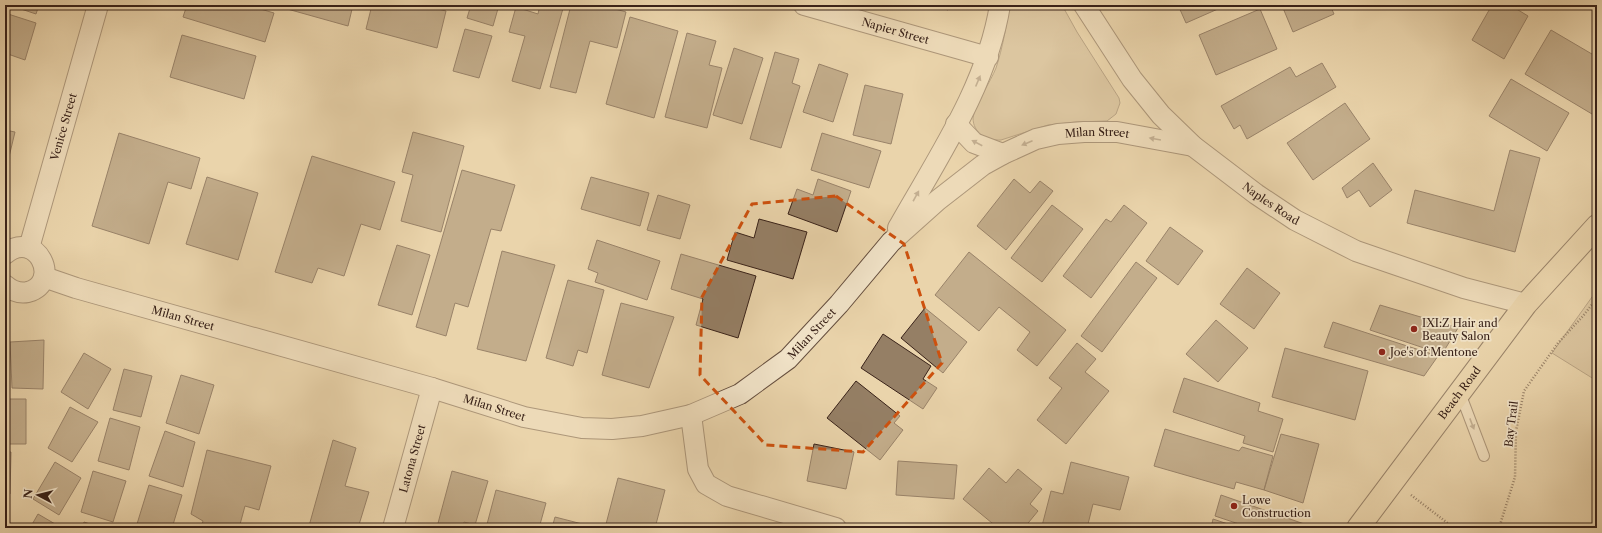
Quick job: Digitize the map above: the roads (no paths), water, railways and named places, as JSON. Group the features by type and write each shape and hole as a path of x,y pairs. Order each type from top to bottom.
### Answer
{"main road":[{"name":"Beach Road","path":"1358,528 1459,391 1526,304 1597,226"}],"street":[{"name":"Venice Street","path":"29,248 98,5"},
{"name":"Napier Street","path":"804,5 988,56"},
{"name":"Milan Street","path":"891,242 976,86 988,56 1000,5"},
{"name":"Naples Road","path":"1084,5 1132,79 1162,115 1194,146 1256,194 1295,220 1356,251 1464,288 1526,304"},
{"path":"956,124 974,143 1003,154"},
{"name":"Milan Street","path":"44,277 76,288 432,388 524,417 582,428 612,429 642,426 691,415 740,394 788,359 839,304 891,242 938,200 983,165 1003,154 1036,139 1058,134 1084,132 1117,132 1194,146"},
{"path":"5,254 16,248 29,248 40,256 45,270 44,277 36,288 23,293 10,290 5,285"},
{"name":"Latona Street","path":"393,528 432,388"},
{"path":"691,415 698,469 706,484 727,496 836,528"}],"lane":[{"path":"1459,391 1484,456"}],"place":[{"name":"IXI:Z Hair and Beauty Salon","path":"1414,329"},
{"name":"Joe's of Mentone","path":"1382,352"},
{"name":"Lowe Construction","path":"1234,506"}]}
